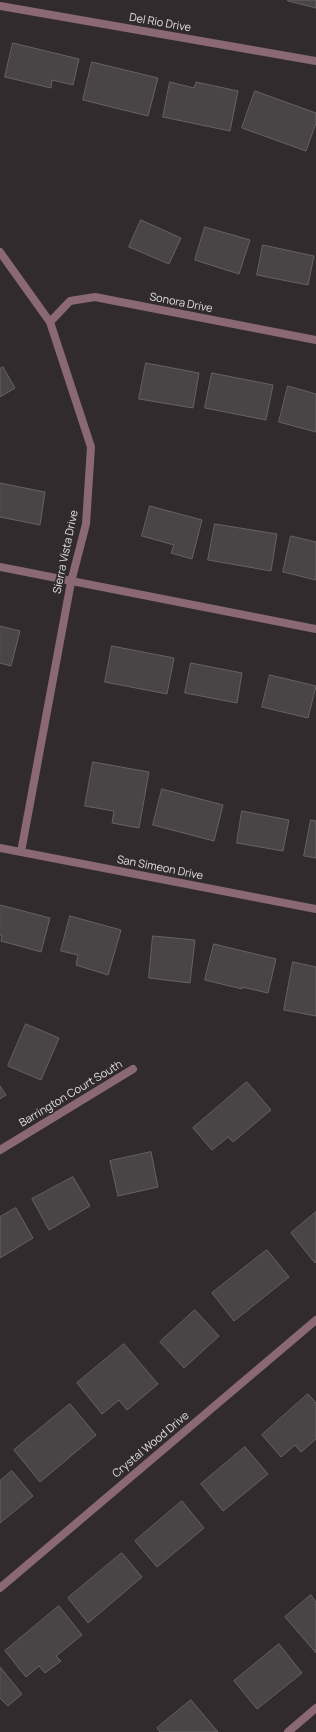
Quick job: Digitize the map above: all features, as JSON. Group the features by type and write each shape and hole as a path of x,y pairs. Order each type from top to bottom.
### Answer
{"street":[{"name":"Del Rio Drive","path":"0,6 316,61"},
{"name":"Sierra Vista Drive","path":"0,252 50,322 91,447 86,524 71,582 21,852"},
{"name":"Sonora Drive","path":"50,322 70,301 95,297 316,340"},
{"path":"0,567 316,629"},
{"name":"San Simeon Drive","path":"0,848 316,909"},
{"name":"Barrington Court South","path":"0,1150 133,1069"},
{"name":"Crystal Wood Drive","path":"0,1588 316,1320"},
{"path":"288,1732 316,1708"}],"building":[{"path":"316,0 316,8 288,1"},
{"path":"13,43 79,59 73,85 52,80 51,88 5,77"},
{"path":"92,62 158,78 148,116 83,100"},
{"path":"170,82 194,88 196,82 238,91 230,131 163,117"},
{"path":"255,91 316,113 316,123 306,151 242,128"},
{"path":"141,220 181,238 169,264 129,247"},
{"path":"205,227 250,240 239,274 195,260"},
{"path":"263,245 314,256 308,285 257,275"},
{"path":"146,363 199,373 193,408 139,399"},
{"path":"3,367 15,388 0,397 0,369"},
{"path":"212,373 273,385 266,420 205,408"},
{"path":"288,386 316,394 316,432 279,422"},
{"path":"0,483 45,492 40,525 0,517"},
{"path":"150,506 202,520 192,559 171,553 174,545 142,536"},
{"path":"215,524 277,534 271,571 208,560"},
{"path":"291,536 316,542 316,580 283,572"},
{"path":"0,626 20,631 11,666 0,663"},
{"path":"112,646 174,658 167,694 105,682"},
{"path":"191,663 242,673 237,703 185,693"},
{"path":"270,675 316,686 308,718 262,707"},
{"path":"93,762 149,772 139,828 112,823 114,811 85,806"},
{"path":"162,789 223,805 214,841 153,825"},
{"path":"242,811 289,820 283,851 237,843"},
{"path":"311,820 316,821 316,858 304,856"},
{"path":"0,905 50,918 41,952 1,941"},
{"path":"70,916 121,930 108,975 76,965 78,955 61,951"},
{"path":"153,936 195,940 190,983 149,978"},
{"path":"214,944 276,959 268,993 242,987 242,989 205,980"},
{"path":"293,962 316,967 316,1016 284,1010"},
{"path":"26,1024 59,1038 41,1080 8,1066"},
{"path":"247,1082 271,1110 233,1142 228,1137 212,1150 193,1128"},
{"path":"0,1086 6,1095 0,1099"},
{"path":"151,1152 158,1187 118,1196 110,1161"},
{"path":"73,1177 90,1206 49,1230 32,1199"},
{"path":"16,1208 33,1238 0,1258 0,1217"},
{"path":"316,1212 316,1262 315,1263 291,1233"},
{"path":"267,1250 289,1277 234,1321 212,1293"},
{"path":"195,1310 219,1336 184,1368 160,1342"},
{"path":"124,1344 158,1384 127,1410 119,1400 102,1414 77,1383"},
{"path":"308,1394 316,1403 316,1439 301,1452 295,1445 281,1457 262,1435"},
{"path":"70,1404 96,1435 40,1482 14,1450"},
{"path":"245,1447 268,1474 223,1511 201,1484"},
{"path":"12,1471 33,1496 0,1523 0,1481"},
{"path":"182,1501 204,1528 157,1567 135,1541"},
{"path":"122,1553 142,1577 88,1623 68,1598"},
{"path":"311,1595 316,1602 316,1653 285,1617"},
{"path":"59,1606 82,1635 56,1656 61,1661 45,1673 39,1666 26,1677 5,1651"},
{"path":"279,1644 302,1673 257,1709 234,1681"},
{"path":"0,1667 22,1694 8,1706 0,1698"},
{"path":"191,1700 218,1732 160,1732 157,1728"}]}
